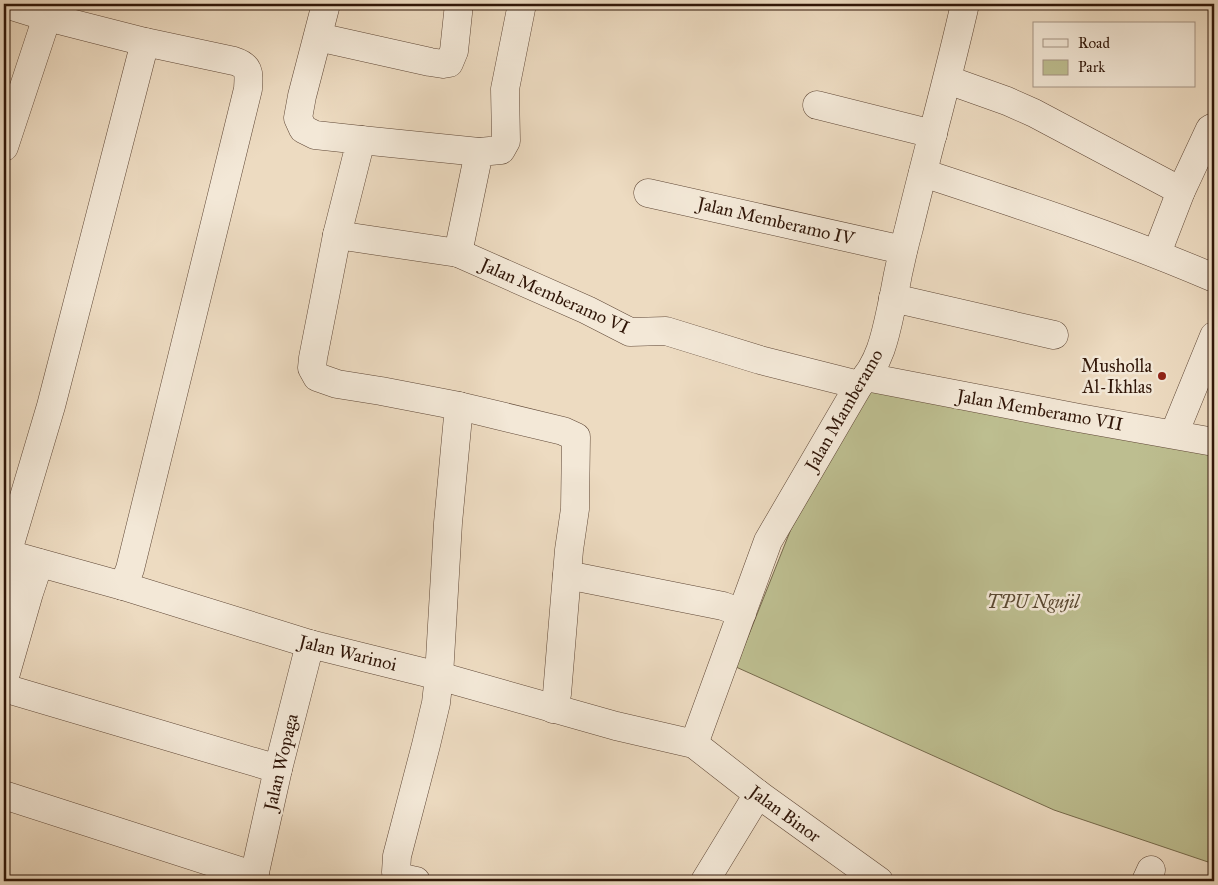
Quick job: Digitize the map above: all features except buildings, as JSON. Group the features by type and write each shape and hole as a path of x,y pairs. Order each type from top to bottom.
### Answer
{"street":[{"path":"5,4 145,42 234,61 243,64 250,74 135,550 123,586"},
{"path":"326,4 298,118 303,128 315,135 479,152 501,150 506,141 505,89 522,4"},
{"path":"318,36 443,64 449,63 452,59 459,4"},
{"name":"Jalan Mamberamo","path":"694,744 768,541 876,360 884,339 903,250 948,80 965,4"},
{"path":"4,147 48,17"},
{"path":"4,589 8,554 51,406 145,42"},
{"path":"948,80 1008,101 1034,113 1181,191"},
{"path":"817,104 933,134"},
{"path":"1157,253 1181,191 1210,129 1214,127"},
{"path":"361,140 337,235 312,368 317,377 337,384 381,390 459,406 562,430 576,437 575,509 569,550 557,694 553,709"},
{"path":"458,253 479,152"},
{"path":"922,173 1048,214 1157,253 1214,278"},
{"name":"Jalan Memberamo IV","path":"648,193 903,250"},
{"name":"Jalan Memberamo VI","path":"337,235 458,253 587,310 630,332 666,331 760,360 862,381"},
{"path":"893,298 1054,335"},
{"path":"1174,434 1214,336"},
{"name":"Jalan Memberamo VII","path":"862,381 1214,442"},
{"path":"416,881 402,878 396,872 397,856 436,703 448,523 459,406"},
{"name":"Jalan Warinoi","path":"8,554 123,586 310,644 439,676 553,709 694,744"},
{"path":"4,680 39,563"},
{"path":"567,575 723,606 742,613"},
{"name":"Jalan Wopaga","path":"254,879 278,770 310,644"},
{"path":"4,688 278,770"},
{"name":"Jalan Binor","path":"694,744 758,794 879,881"},
{"path":"704,881 758,794"},
{"path":"4,795 254,879"}],"green space":[{"name":"TPU Ngujil","path":"872,388 1214,451 1214,864 1054,810 736,667 791,529"}],"place":[{"name":"Musholla Al-Ikhlas","path":"1162,376"}]}
